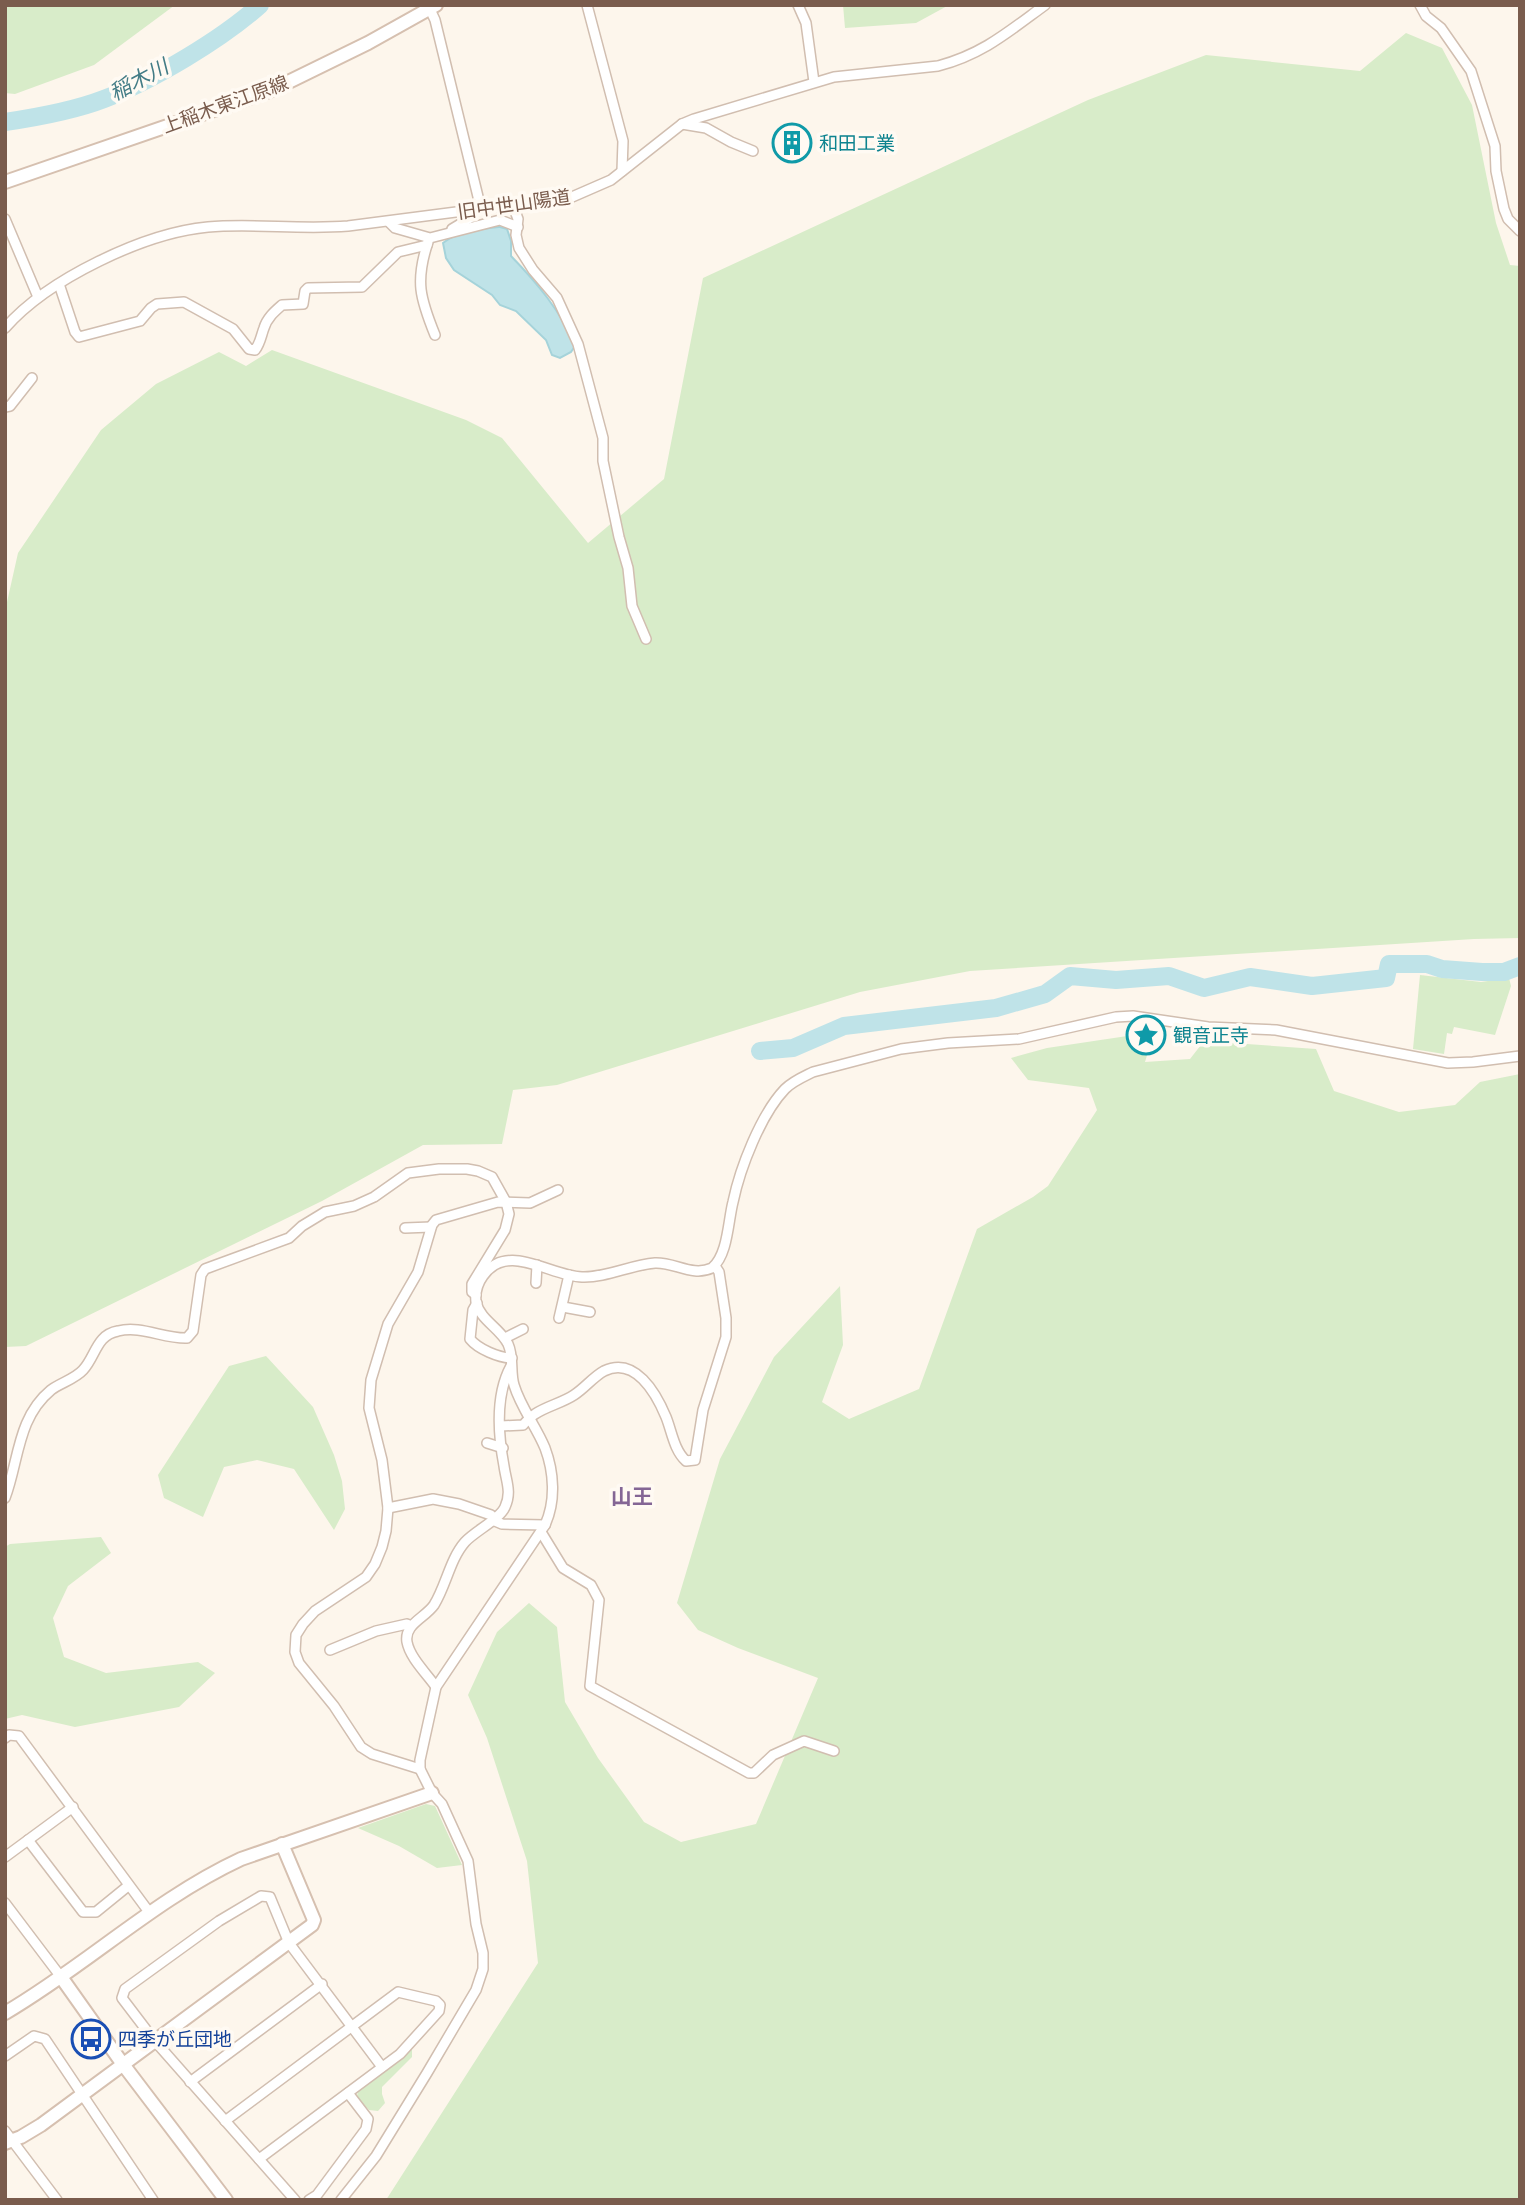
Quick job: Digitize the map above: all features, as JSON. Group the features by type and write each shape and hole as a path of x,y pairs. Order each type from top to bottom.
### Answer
{"street":[{"path":"587,5 623,141 622,171"},
{"path":"797,5 806,23 814,82"},
{"name":"旧中世山陽道","path":"5,328 38,297 112,255 188,230 211,227 318,228 389,222 572,197 611,180 682,124 814,82 851,75 938,66 970,57 1045,5"},
{"path":"1420,5 1426,16 1441,28 1471,71 1495,146 1496,172 1504,209 1508,219 1520,231"},
{"path":"60,284 79,337 140,321 151,307 157,304 184,302 233,329 249,349 255,351 272,313 282,305 303,304 308,288 362,287 398,252 428,242 472,217 477,210 431,6"},
{"name":"上稲木東江原線","path":"5,182 272,90 368,43 431,6"},
{"path":"682,124 706,128 753,151"},
{"path":"513,206 518,219 517,241 523,257 557,298 578,344 603,438 603,461 628,568 632,606 646,639"},
{"path":"5,219 38,297"},
{"path":"448,232 500,220 518,228"},
{"path":"389,222 395,228 428,242"},
{"path":"428,242 421,264 421,299 435,335"},
{"path":"5,407 10,406 32,378"},
{"path":"512,1362 478,1346 470,1339 473,1310 481,1279 495,1264 506,1260 583,1277 657,1263 696,1272 708,1270 715,1266 720,1256 741,1173 773,1105 786,1088 800,1078 855,1060 901,1049 1019,1039 1116,1017 1133,1016 1208,1027 1276,1030 1448,1063 1520,1056"},
{"path":"5,1498 27,1419 50,1391 83,1371 102,1339 110,1333 141,1330 187,1338 193,1331 201,1275 205,1269 289,1238 302,1226 325,1212 364,1202 408,1173 439,1169 478,1171 488,1174 496,1181 506,1202 508,1220 472,1284 472,1292 482,1315 505,1339 512,1362 514,1387 545,1448 551,1472 553,1504 543,1529 436,1687 420,1769 432,1793 442,1804 468,1861 476,1924 483,1953 483,1969 476,1990 413,2096 376,2156 341,2200"},
{"path":"420,1769 372,1754 361,1747 334,1706 299,1663 295,1652 296,1635 315,1611 366,1577 375,1564 386,1531 388,1508 382,1460 369,1408 371,1380 388,1324 418,1272 430,1227 436,1220 506,1202 530,1203 558,1190"},
{"path":"405,1228 430,1227"},
{"path":"536,1283 537,1265"},
{"path":"501,1426 523,1425 529,1418 572,1396 605,1371 613,1368 631,1369 638,1373 651,1390 665,1415 678,1453 686,1461 695,1460 703,1410 726,1337 719,1272 715,1266"},
{"path":"559,1318 569,1275"},
{"path":"563,1307 590,1312"},
{"path":"505,1339 523,1329"},
{"path":"436,1687 408,1644 407,1635 411,1626 433,1606 464,1544 498,1517 505,1508 509,1489 503,1464 499,1402 501,1389 512,1362"},
{"path":"487,1443 503,1448"},
{"path":"388,1508 433,1499 491,1515 502,1524 543,1529"},
{"path":"543,1529 563,1568 592,1585 599,1600 590,1686 749,1773 754,1773 773,1755 803,1741 834,1751"},
{"path":"330,1650 376,1631 407,1624 411,1626"},
{"path":"5,1738 9,1735 19,1736 149,1912"},
{"path":"5,2013 61,1977 149,1912 211,1873 282,1844 432,1793"},
{"path":"5,1857 72,1807"},
{"path":"28,1840 83,1912 96,1912 128,1886"},
{"path":"57,2200 8,2139 41,2125 312,1925 314,1920 282,1844"},
{"path":"295,2200 154,2040 122,1998 125,1989 209,1928 261,1896 270,1897 289,1943 382,2067"},
{"path":"5,1902 226,2200"},
{"path":"190,2082 322,1984"},
{"path":"225,2121 398,1992 436,2001 440,2005 439,2011 411,2044 259,2159"},
{"path":"5,2056 34,2036 45,2039 153,2200"},
{"path":"309,2200 317,2195 366,2129 368,2119 348,2093"}],"green space":[{"path":"5,5 175,5 94,65 15,94 5,93"},
{"path":"843,5 949,5 916,23 845,28"},
{"path":"1406,33 1442,48 1472,105 1496,223 1510,265 1520,266 1520,938 970,971 860,992 557,1085 513,1090 502,1144 423,1145 322,1201 26,1346 5,1347 5,611 18,553 101,430 156,384 219,352 246,366 272,350 466,420 502,438 588,543 664,479 703,278 1088,100 1206,55 1360,71"},
{"path":"1420,975 1481,982 1509,978 1511,986 1495,1035 1454,1027 1452,1034 1447,1033 1444,1054 1413,1049"},
{"path":"1154,1032 1145,1062 1190,1059 1204,1041 1316,1049 1334,1091 1399,1112 1455,1105 1480,1082 1520,1074 1520,2200 386,2200 538,1963 527,1861 487,1738 468,1695 497,1632 529,1603 557,1627 565,1702 598,1758 644,1822 681,1842 756,1824 818,1678 698,1630 677,1603 720,1459 774,1357 840,1286 843,1345 822,1402 849,1419 919,1389 977,1229 1048,1186 1097,1110 1089,1088 1028,1080 1011,1058 1047,1048"},
{"path":"266,1356 313,1407 334,1455 342,1481 345,1509 334,1530 294,1469 257,1460 224,1467 203,1517 164,1498 158,1475 229,1366"},
{"path":"101,1537 111,1553 68,1586 53,1618 64,1657 106,1673 198,1662 215,1673 179,1707 75,1727 22,1715 5,1719 5,1547 10,1544"},
{"path":"426,1804 435,1806 462,1865 437,1868 399,1846 358,1828"},
{"path":"412,2048 412,2057 382,2087 385,2103 378,2111 369,2110 357,2097 358,2090"}],"water":[{"path":"500,227 507,229 511,241 511,256 548,298 575,346 571,352 560,358 552,355 546,340 516,311 500,305 492,295 454,270 446,258 443,243 449,239 470,231"}],"waterway":[{"name":"稲木川","path":"5,122 68,110 123,91 207,45 260,5"},
{"path":"760,1051 793,1048 844,1026 996,1008 1045,994 1070,976 1116,980 1169,976 1204,988 1250,977 1312,986 1386,978 1389,964 1427,964 1442,969 1482,972 1504,972 1520,966"}],"place":[{"name":"和田工業","path":"792,143"},
{"name":"観音正寺","path":"1146,1035"},
{"name":"四季が丘団地","path":"91,2039"}],"district":[{"name":"山王","path":"632,1497"}]}
